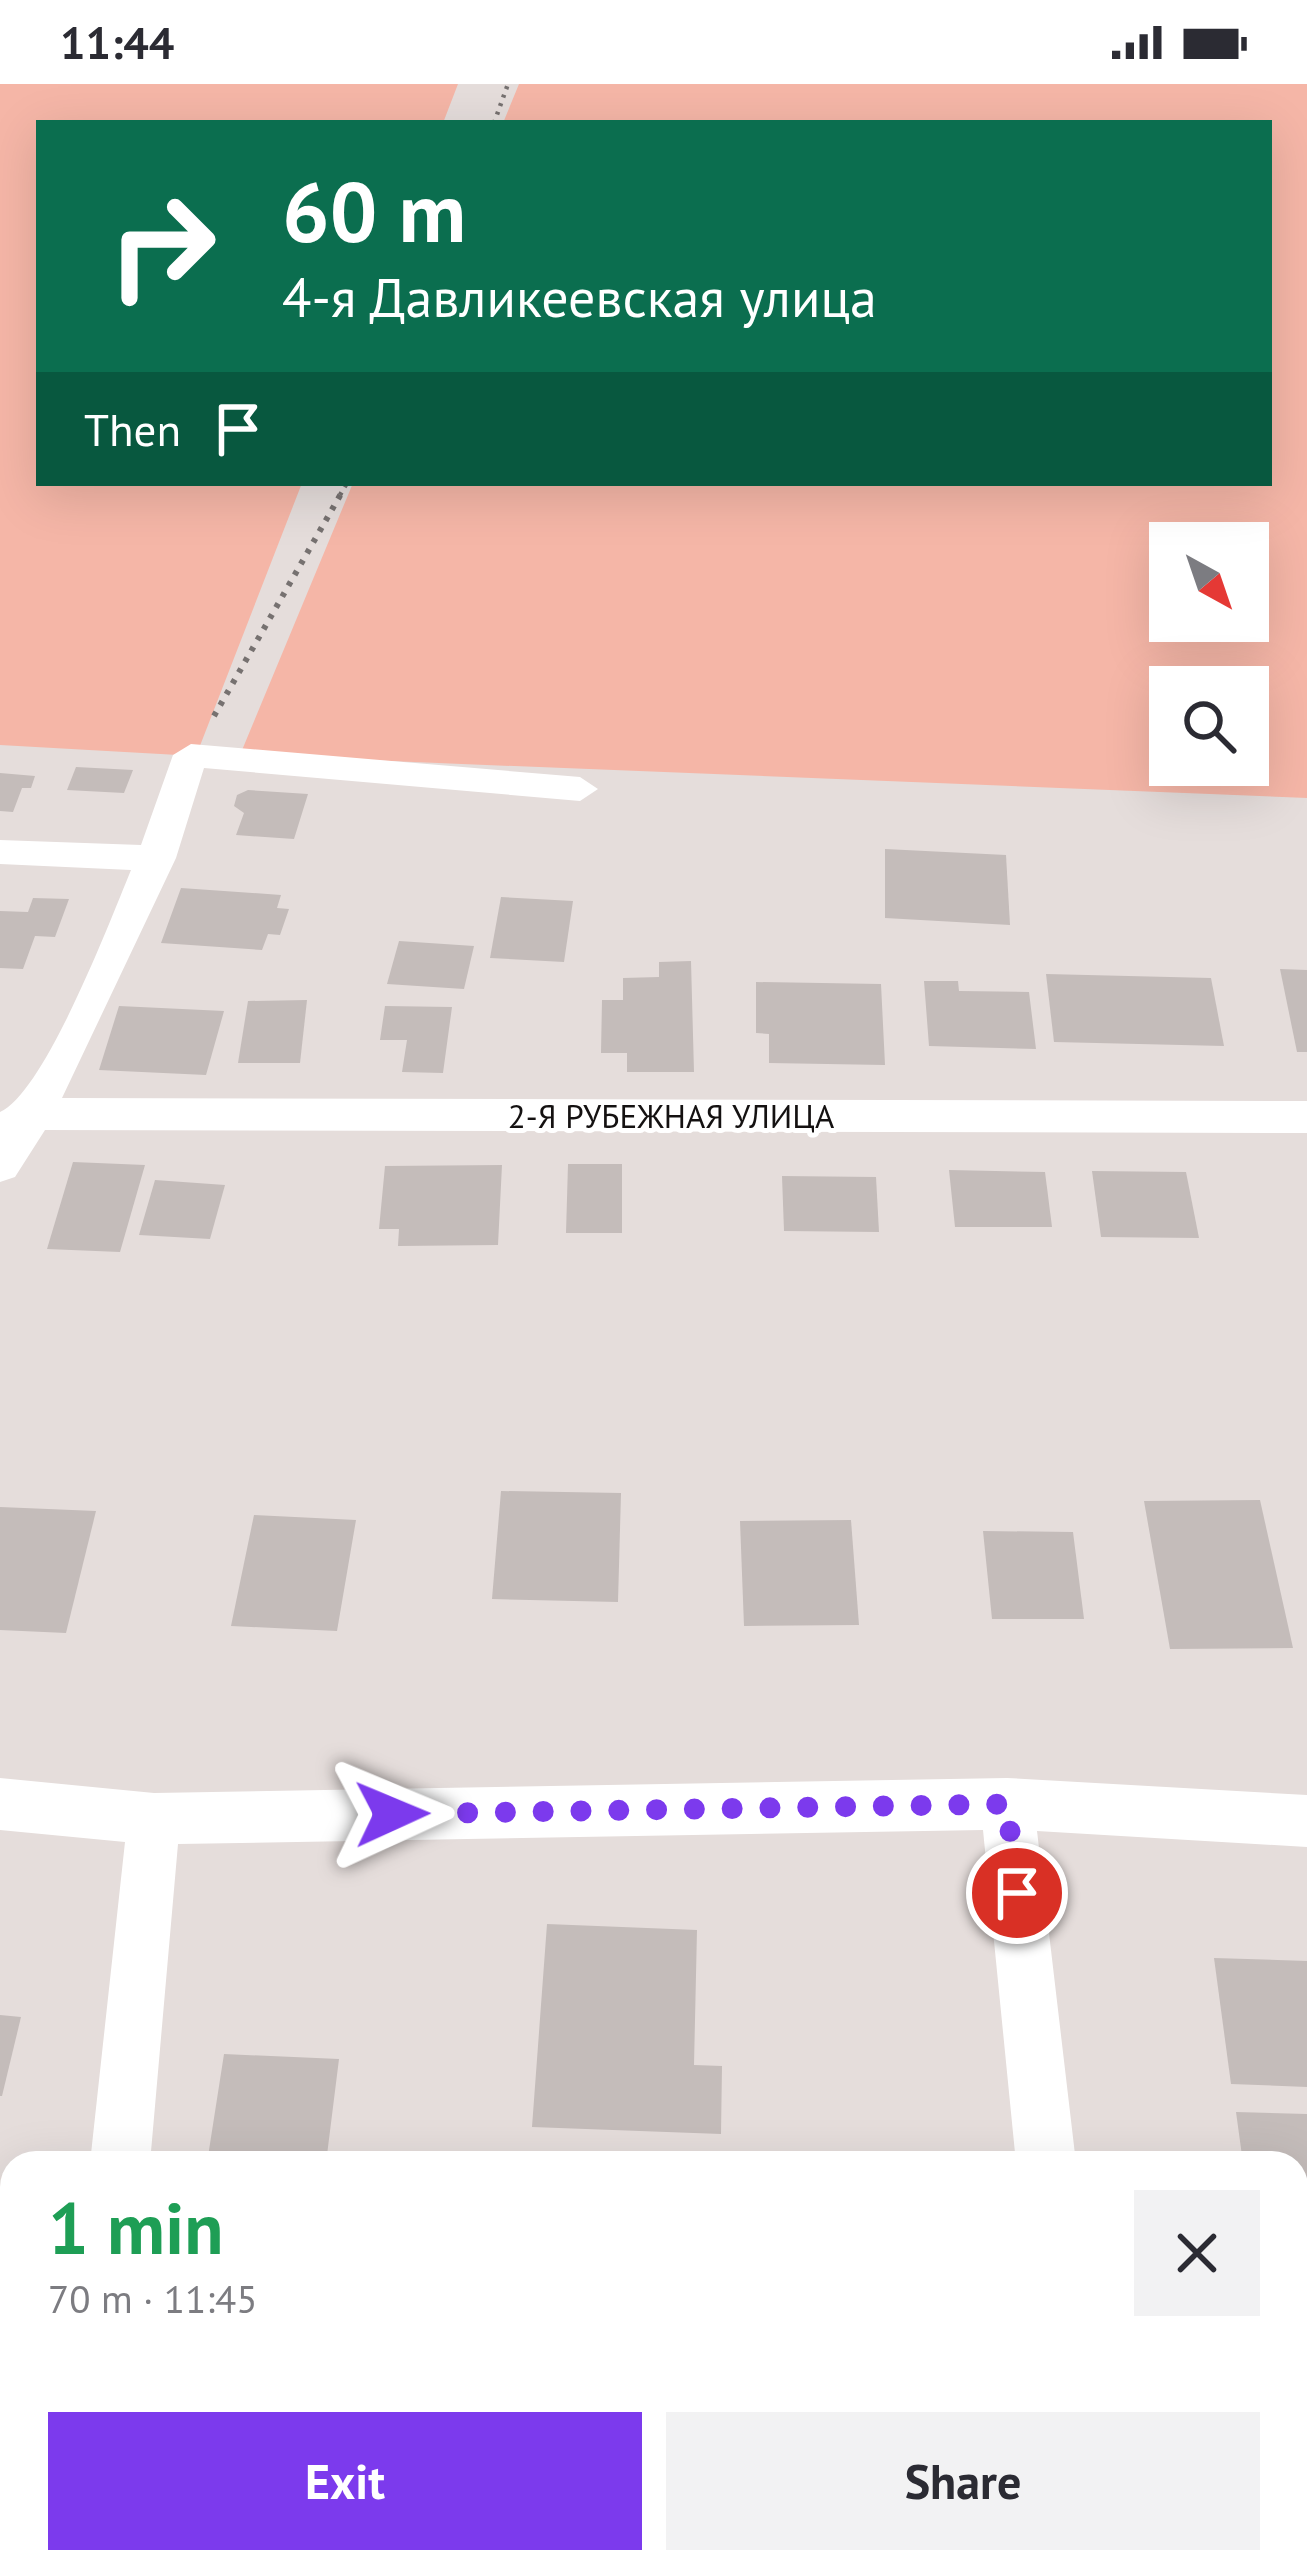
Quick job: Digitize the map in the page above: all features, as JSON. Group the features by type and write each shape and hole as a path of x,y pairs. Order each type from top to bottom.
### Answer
{"street":[{"path":"0,1166 17,1122 157,858 191,755 580,789"},
{"path":"0,852 157,858"},
{"name":"2-Я РУБЕЖНАЯ УЛИЦА","path":"17,1122 1307,1117"},
{"path":"0,1804 154,1819 1007,1804 1307,1821"},
{"path":"1007,1804 1045,2151"},
{"path":"121,2151 154,1819"}],"path":[{"path":"495,120 508,84"},
{"path":"191,755 345,486"}],"shaded area":[{"path":"0,84 458,84 444,120 36,120 36,486 301,486 196,756 0,745"},
{"path":"519,84 1307,84 1307,798 240,755 352,486 1272,486 1272,120 504,120"}],"building":[{"path":"76,767 133,770 124,793 67,790"},
{"path":"0,773 35,776 31,788 22,788 13,812 0,811"},
{"path":"248,790 308,794 294,839 236,835 244,813 234,806 237,795"},
{"path":"885,849 1006,855 1010,925 885,918"},
{"path":"181,888 281,895 277,908 289,909 280,935 268,934 262,950 161,943"},
{"path":"501,897 573,901 564,962 490,958"},
{"path":"33,898 69,899 55,937 35,936 23,969 0,968 0,911 28,912"},
{"path":"399,941 474,946 464,989 387,984"},
{"path":"691,961 694,1072 627,1072 627,1053 601,1053 602,1000 623,1000 623,978 659,977 659,962"},
{"path":"1280,969 1307,970 1307,1052 1297,1052"},
{"path":"1046,974 1211,978 1224,1046 1054,1042"},
{"path":"924,981 958,981 959,991 1029,992 1036,1049 929,1046"},
{"path":"756,982 881,984 885,1065 769,1063 769,1034 756,1033"},
{"path":"307,1000 300,1063 238,1063 248,1001"},
{"path":"119,1006 224,1011 206,1075 99,1070"},
{"path":"385,1006 452,1007 443,1073 402,1072 407,1040 380,1040"},
{"path":"73,1162 145,1165 120,1252 47,1249"},
{"path":"568,1164 622,1164 622,1233 566,1233"},
{"path":"502,1165 498,1245 398,1246 399,1229 379,1229 385,1166"},
{"path":"949,1170 1045,1172 1052,1227 955,1227"},
{"path":"1092,1171 1186,1172 1199,1238 1101,1237"},
{"path":"782,1176 876,1177 879,1232 784,1231"},
{"path":"155,1180 225,1185 210,1239 139,1235"},
{"path":"501,1491 621,1493 618,1602 492,1599"},
{"path":"1260,1500 1293,1648 1170,1649 1144,1501"},
{"path":"0,1507 96,1511 66,1633 0,1630"},
{"path":"254,1515 356,1520 337,1631 231,1626"},
{"path":"851,1520 859,1625 744,1626 740,1521"},
{"path":"983,1531 1073,1532 1084,1619 992,1619"},
{"path":"547,1924 697,1930 694,2065 722,2066 721,2134 532,2127"},
{"path":"1214,1958 1307,1961 1307,2087 1231,2084"},
{"path":"0,2015 21,2017 2,2096 0,2096"},
{"path":"224,2054 339,2059 328,2151 209,2151"},
{"path":"1236,2112 1307,2114 1307,2151 1241,2151"}],"route":[{"path":"392,1814 1007,1804 1017,1893"}]}
